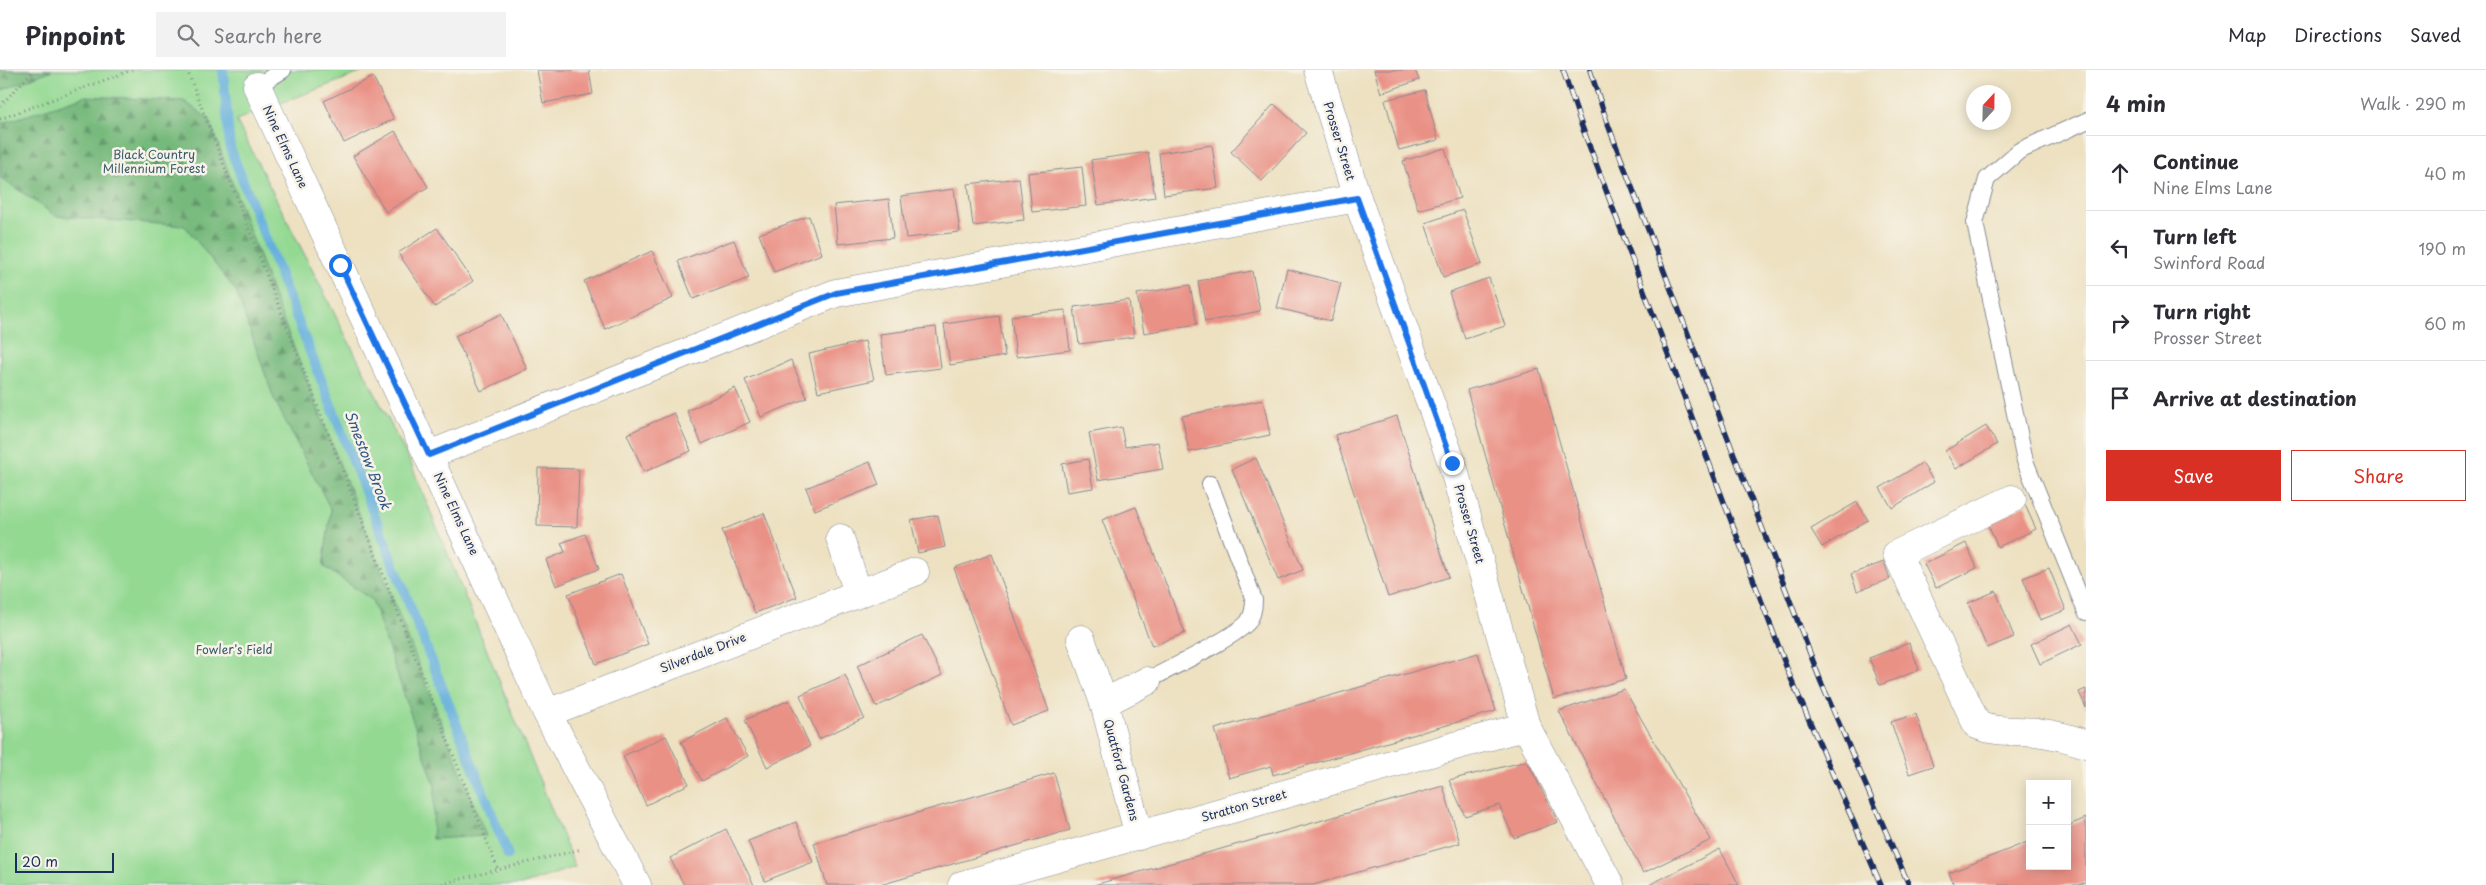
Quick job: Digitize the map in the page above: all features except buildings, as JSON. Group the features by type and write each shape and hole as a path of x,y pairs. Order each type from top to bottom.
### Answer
{"street":[{"name":"Prosser Street","path":"1318,70 1357,198 1452,463 1526,726 1610,885"},
{"name":"Nine Elms Lane","path":"257,86 547,713 613,841 631,884"},
{"path":"429,455 836,293 1357,198"},
{"path":"2012,499 1897,554 1977,725 1992,731 2035,732 2065,737 2086,744"},
{"path":"840,538 858,593"},
{"name":"Silverdale Drive","path":"547,713 915,572"},
{"name":"Quatford Gardens","path":"1081,639 1104,703 1139,836"},
{"name":"Quatford Gardens","path":"1104,703 1147,681"},
{"name":"Stratton Street","path":"962,885 1526,726"}],"lane":[{"path":"257,86 283,70"},
{"path":"2086,121 2019,151 1988,179 1975,224 2025,461 2086,612"},
{"path":"1147,681 1232,634 1247,623 1254,612 1254,600 1210,484"}],"path":[{"path":"0,106 34,70"},
{"path":"0,119 132,70"},
{"path":"187,70 498,870"},
{"path":"437,885 613,841"}],"green space":[{"name":"Fowler's Field","path":"0,70 368,70 236,120 411,464 575,867 521,885 0,885"},
{"path":"0,70 52,70 0,91"},
{"name":"Black Country Millennium Forest","path":"86,96 184,101 209,119 272,292 486,836 432,839 435,786 372,600 323,566 331,510 274,399 236,291 185,226 56,216 0,177 0,124"}],"waterway":[{"name":"Smestow Brook","path":"223,70 230,148 508,855"}],"railway":[{"path":"1563,70 1581,124 1789,674 1881,885"},
{"path":"1590,70 1607,122 1821,682 1909,885"}],"route":[{"path":"340,265 429,455 836,293 1357,198 1452,463"}]}
